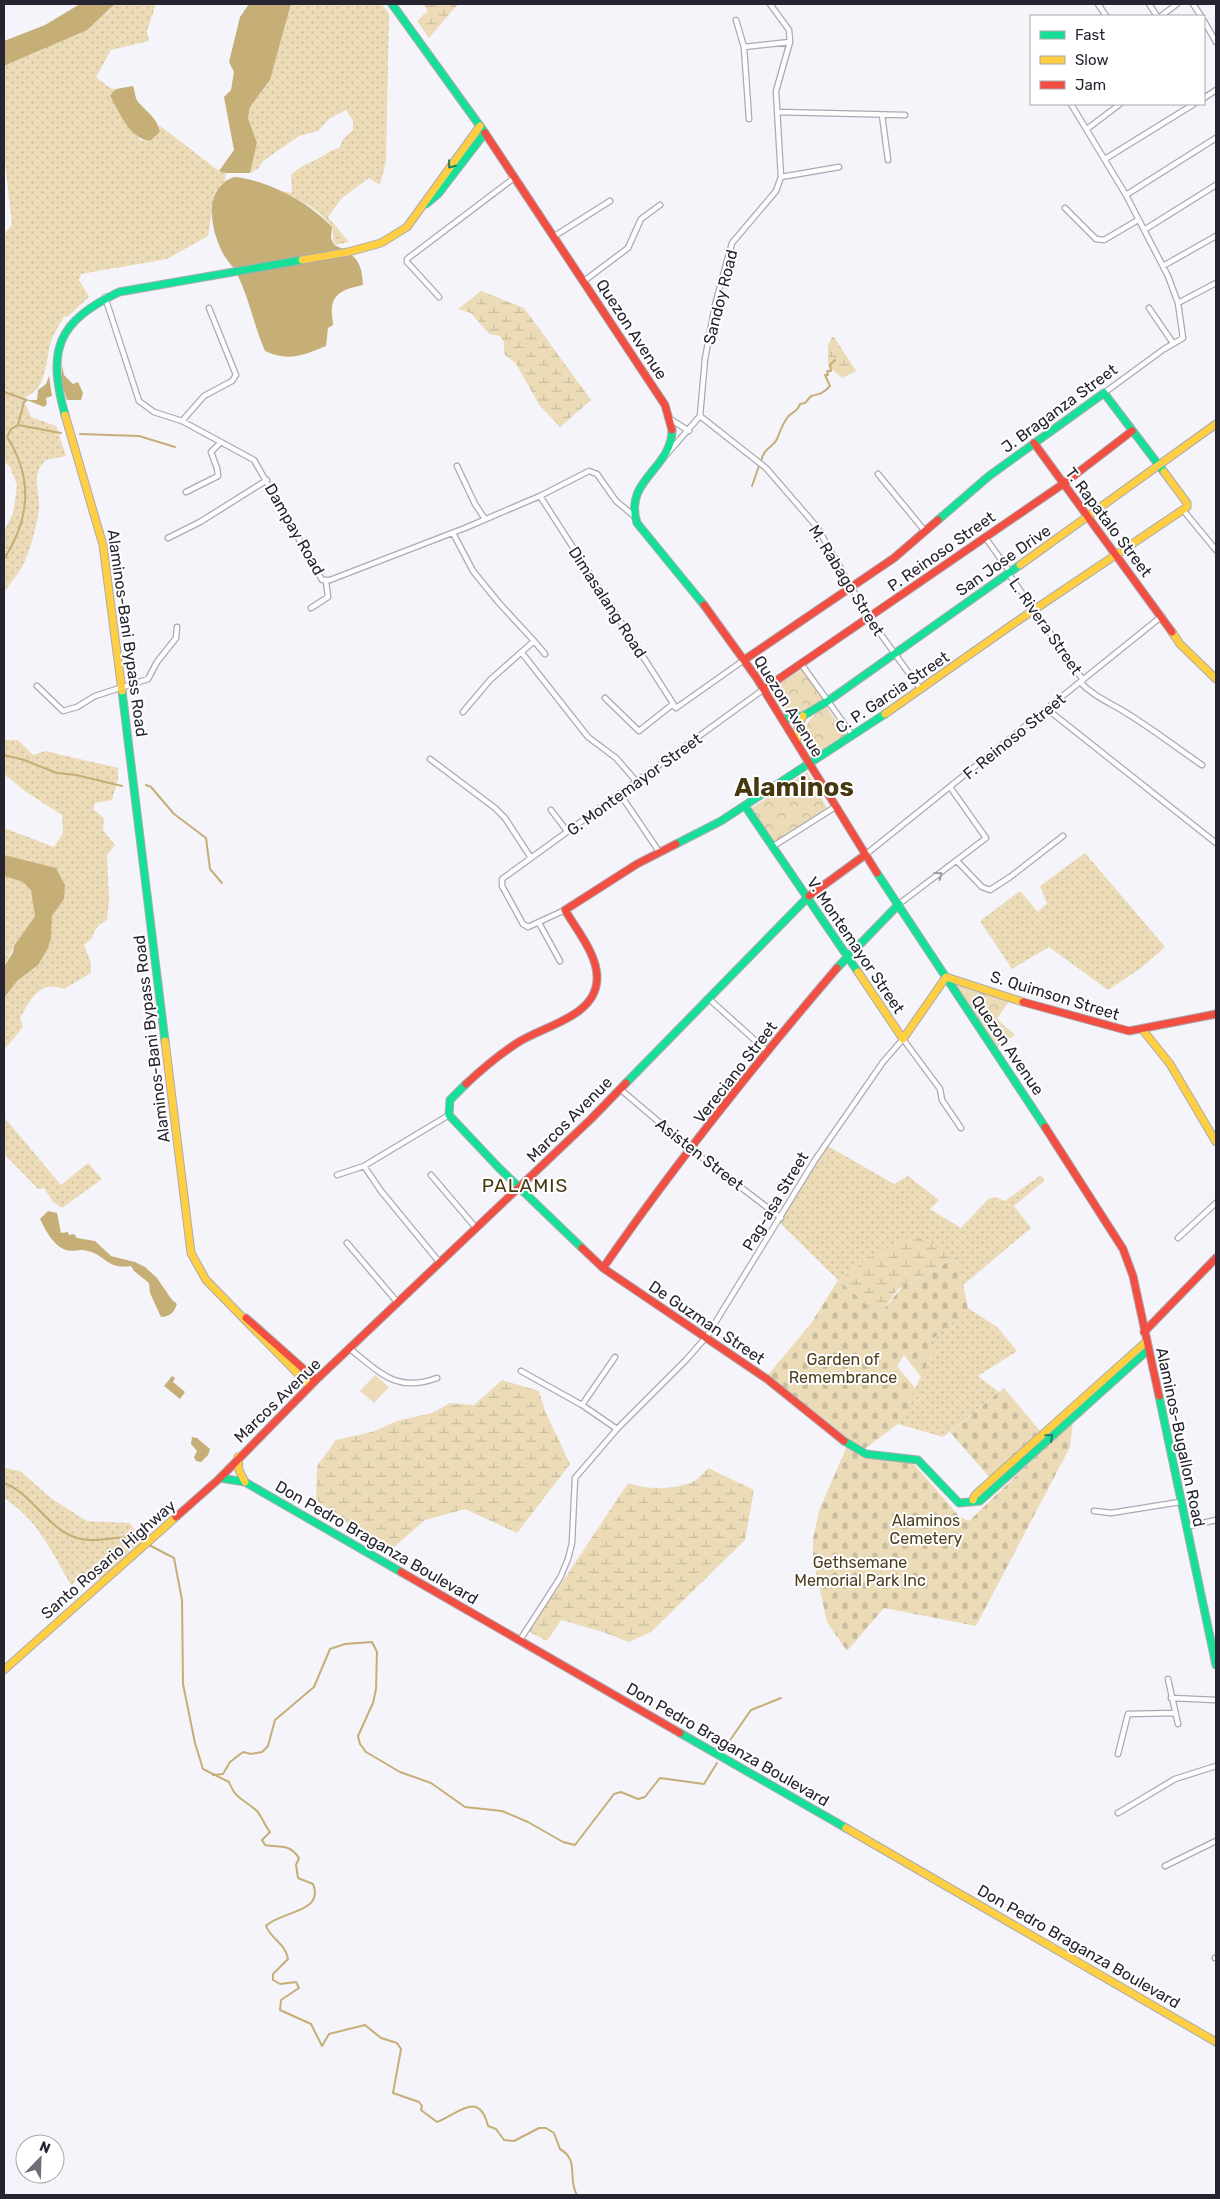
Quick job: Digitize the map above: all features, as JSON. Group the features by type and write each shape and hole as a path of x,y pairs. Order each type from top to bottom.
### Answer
{"main road":[{"name":"Quezon Avenue","path":"392,4 485,133 664,405 670,419 672,438 666,455 636,492 633,515 764,689 835,807 1063,1152 1117,1238 1133,1276 1144,1332"},
{"name":"Alaminos-Bani Bypass Road","path":"423,207 433,189 480,126"},
{"name":"Alaminos-Bani Bypass Road","path":"313,1383 250,1328 241,1315 206,1280 192,1253 104,542 62,409 55,377 57,354 66,331 83,311 105,297 119,292 366,248 381,243 399,233 438,194 485,133"},
{"path":"1104,393 1187,503 1187,507 1183,510"},
{"name":"J. Braganza Street","path":"744,660 894,558 924,530 989,476 1104,393"},
{"name":"San Jose Drive","path":"783,718 803,716 828,701 1089,517 1216,424"},
{"name":"P. Reinoso Street","path":"764,689 802,665 1063,484 1132,431"},
{"name":"T. Rapatalo Street","path":"1034,443 1162,616 1180,644 1216,680"},
{"name":"C. P. Garcia Street","path":"566,910 637,864 745,806 853,736 1034,610 1183,510"},
{"path":"797,742 798,727 803,716"},
{"name":"V. Montemayor Street","path":"745,806 848,956 902,1039"},
{"name":"Marcos Avenue","path":"229,1468 313,1383 519,1188 620,1089 807,898 866,855"},
{"name":"Vereciano Street","path":"603,1268 649,1202 768,1052 848,956 900,904"},
{"path":"449,1115 448,1106 453,1096 496,1058 523,1039 560,1024 578,1011 594,992 598,977 595,967 566,910"},
{"name":"S. Quimson Street","path":"946,977 1103,1025 1129,1031 1216,1014"},
{"name":"Pag-asa Street","path":"902,1039 946,977"},
{"path":"1142,1029 1170,1064 1216,1142"},
{"name":"De Guzman Street","path":"449,1115 519,1188 603,1268 707,1336 767,1379 853,1448 866,1454 914,1458 921,1463 956,1501 964,1504 974,1498 980,1501 1017,1461 1071,1414"},
{"path":"1144,1332 1216,1258"},
{"name":"Alaminos-Bugallon Road","path":"1144,1332 1216,1665"},
{"path":"1071,1414 1093,1388 1147,1341"},
{"path":"1071,1414 1099,1394 1148,1350"},
{"path":"1118,1366 1124,1372"},
{"path":"1093,1388 1099,1394"},
{"path":"238,1457 239,1470 245,1482"},
{"path":"229,1468 245,1482"},
{"path":"229,1468 236,1479"},
{"name":"Santo Rosario Highway","path":"4,1670 156,1537 229,1468"},
{"name":"Don Pedro Braganza Boulevard","path":"220,1478 236,1479 245,1482 1216,2042"}],"street":[{"path":"770,4 789,30 790,42 776,91 781,177 839,167"},
{"path":"1098,4 1105,15"},
{"path":"1149,4 1155,15"},
{"path":"1162,15 1177,4"},
{"path":"1193,4 1200,15"},
{"path":"736,20 744,47 749,119"},
{"path":"1205,23 1216,42"},
{"path":"744,47 790,42"},
{"path":"1205,97 1216,90"},
{"path":"1073,105 1126,196 1163,266 1178,303 1183,338 1173,343 1149,308"},
{"path":"1087,129 1119,105"},
{"path":"1105,159 1192,105"},
{"path":"777,112 905,115"},
{"path":"882,115 888,160"},
{"path":"1126,196 1216,138"},
{"name":"Sandoy Road","path":"666,455 689,432 700,416 705,359 732,243 776,191 781,177"},
{"path":"439,297 407,262 407,259 514,178"},
{"path":"1144,230 1216,185"},
{"path":"553,237 610,201"},
{"path":"584,281 628,248 641,219 660,205"},
{"path":"1065,208 1096,239 1104,240 1138,220"},
{"path":"1163,266 1216,236"},
{"path":"1178,303 1216,282"},
{"name":"Dampay Road","path":"105,297 139,401 154,412 182,421 254,460 267,480 319,577 326,581 453,533 540,496 584,472 593,471 616,501 633,515"},
{"path":"182,421 210,392 232,381 236,376 209,308"},
{"name":"J. Braganza Street","path":"1104,393 1173,343"},
{"name":"M. Rabago Street","path":"700,416 727,436 773,476 817,527 833,552 850,588 869,618 921,690"},
{"path":"670,419 689,432"},
{"path":"186,492 218,476 211,452 220,443"},
{"path":"457,466 475,504 485,519"},
{"path":"878,474 924,530"},
{"path":"168,538 200,522 267,480"},
{"name":"Dimasalang Road","path":"540,496 674,706"},
{"path":"1183,510 1216,550"},
{"path":"453,533 473,571 545,654"},
{"name":"L. Rivera Street","path":"986,536 1034,610 1094,696 1153,730 1202,765"},
{"path":"310,608 328,597 326,581"},
{"name":"F. Reinoso Street","path":"866,855 1162,616"},
{"path":"37,686 63,711 95,696 148,679 157,662 176,638 177,627"},
{"path":"463,712 490,680 534,641"},
{"path":"522,653 588,737 616,758 637,782"},
{"path":"606,698 639,731 744,660"},
{"path":"802,665 853,736"},
{"name":"G. Montemayor Street","path":"533,926 528,927 523,924 502,886 503,878 764,689"},
{"path":"1047,709 1216,843"},
{"path":"430,759 495,808 505,818 531,858"},
{"path":"900,904 986,838 950,787"},
{"path":"620,794 660,853"},
{"path":"772,847 835,807"},
{"path":"551,810 567,832"},
{"path":"958,861 982,887 990,890 1010,878 1063,836"},
{"name":"C. P. Garcia Street","path":"533,926 566,910"},
{"path":"539,923 560,960"},
{"path":"707,998 768,1052"},
{"name":"V. Montemayor Street","path":"902,1039 940,1089 942,1100 961,1128"},
{"name":"Pag-asa Street","path":"520,1640 560,1578 568,1559 572,1543 574,1478 617,1429 686,1360 707,1336 815,1160 883,1062 902,1039"},
{"name":"Asisten Street","path":"620,1089 692,1150 781,1218"},
{"path":"337,1175 364,1166 449,1115"},
{"path":"364,1166 381,1192 440,1263"},
{"path":"431,1174 476,1228"},
{"path":"1178,1238 1216,1203"},
{"path":"347,1243 398,1303"},
{"path":"350,1349 384,1376 400,1382 414,1384 438,1378"},
{"path":"582,1405 615,1357"},
{"path":"521,1371 582,1405 617,1429"},
{"path":"1094,1511 1111,1513 1180,1502"},
{"path":"1186,1527 1216,1520"},
{"path":"1168,1678 1178,1724"},
{"path":"1171,1698 1216,1700"},
{"path":"1118,1754 1128,1714 1175,1713"},
{"path":"1118,1812 1175,1779 1216,1766"},
{"path":"1165,1866 1216,1841"}],"green space":[{"path":"115,4 156,4 147,31 149,41 111,50 96,77 110,88 116,89 110,97 140,140 150,141 160,132 159,125 219,171 226,173 225,180 215,192 208,236 167,259 81,274 79,280 89,297 67,317 64,316 51,341 41,383 31,394 23,398 31,417 56,426 66,456 46,460 38,471 39,508 29,552 19,572 4,594 4,532 13,513 17,485 10,467 4,462 4,234 12,225 4,154 4,66 40,51 107,13"},
{"path":"291,4 382,4 389,14 386,161 380,185 369,178 342,198 328,217 349,242 334,245 333,230 327,220 309,205 282,191 292,193 291,175 298,169 339,148 343,139 353,130 353,121 346,110 329,119 318,131 299,136 263,161 258,169 250,173 257,143 248,118 250,107 270,80"},
{"path":"423,4 458,4 429,38 417,21 428,11"},
{"path":"481,291 524,308 591,400 560,427 540,406 516,364 504,354 504,342 500,336 489,334 471,313 458,309"},
{"path":"832,337 834,337 856,371 842,378 828,366 828,345"},
{"path":"802,669 824,700 791,717 772,689"},
{"path":"826,706 848,737 811,759 806,742 805,729 812,718"},
{"path":"826,715 837,732 829,738 818,721"},
{"path":"4,740 18,740 33,755 45,751 118,768 118,779 112,800 95,803 93,809 104,818 103,830 115,845 107,855 109,901 107,920 97,927 92,938 84,945 91,963 91,973 64,989 48,987 37,993 20,1018 23,1027 4,1050 4,998 17,981 38,965 51,939 52,916 64,899 52,869 4,855 4,828 54,847 63,833 62,815 26,792 4,774"},
{"path":"807,772 830,813 775,848 750,809"},
{"path":"1085,853 1165,947 1141,968 1108,990 1049,947 1012,969 980,921 1020,891 1038,912 1047,903 1040,886"},
{"path":"4,876 23,882 32,890 35,916 14,946 4,967"},
{"path":"953,984 1009,1001 997,1019 1015,1035 996,1048"},
{"path":"4,1117 61,1185 88,1163 102,1179 62,1208 53,1202 44,1188 38,1189 4,1154"},
{"path":"826,1145 894,1184 908,1176 939,1200 930,1209 961,1228 988,1199 995,1197 1005,1201 1041,1175 1045,1180 1014,1206 1031,1228 962,1286 957,1257 874,1254 838,1280 779,1222"},
{"path":"913,1235 957,1257 898,1289 879,1315 838,1280 874,1254"},
{"name":"Garden of Remembrance","path":"957,1257 968,1308 929,1342 934,1349 921,1377 904,1355 897,1366 916,1389 898,1424 863,1450 768,1375 812,1322 838,1280 879,1315 907,1281 911,1282"},
{"path":"968,1308 997,1327 1017,1351 978,1376 999,1392 943,1437 898,1424 934,1349 929,1342"},
{"path":"375,1375 389,1387 374,1403 360,1391"},
{"path":"502,1380 539,1391 545,1411 570,1464 517,1533 465,1509 425,1520 393,1548 345,1522 316,1500 317,1466 336,1440 372,1432 397,1421 432,1413 450,1403 474,1405"},
{"path":"1004,1388 1041,1432 990,1478 950,1432"},
{"path":"1073,1421 1070,1447 976,1626 884,1608 847,1651 827,1622 813,1559 813,1539 819,1511 847,1446 912,1462 959,1516 969,1521"},
{"path":"4,1468 20,1471 52,1499 87,1521 130,1523 142,1541 100,1579 95,1573 90,1578 83,1575 71,1585 35,1526 16,1506 4,1498"},
{"path":"708,1468 754,1490 745,1540 651,1632 629,1642 603,1632 561,1620 547,1641 526,1630 557,1590 628,1483 652,1488 678,1486 696,1480"}],"shaded area":[{"path":"80,4 115,4 87,30 4,66 4,41 45,25"},
{"path":"249,4 291,4 270,80 250,107 248,118 257,143 250,173 226,173 219,171 234,150 224,97 231,90 234,72 229,62 240,17"},
{"path":"133,86 136,99 159,127 160,132 150,141 136,135 131,130 110,96 116,89"},
{"path":"234,177 247,179 274,188 312,209 332,227 331,238 334,245 353,256 359,265 363,285 343,291 335,298 332,310 333,325 328,328 326,346 311,352 288,357 265,351 241,282 220,247 213,224 213,201 217,191 224,183"},
{"path":"62,365 64,375 73,384 78,382 83,393 81,400 67,400 62,384"},
{"path":"49,376 52,396 46,398 47,404 44,407 27,400 37,400 38,390 46,384"},
{"path":"4,855 56,868 65,885 64,899 52,916 51,939 47,950 38,965 17,981 4,998 4,967 13,952 14,946 35,916 31,890 23,882 4,876"},
{"path":"48,1211 57,1213 61,1233 68,1232 69,1235 74,1234 77,1238 95,1241 111,1256 135,1262 145,1267 157,1278 172,1300 177,1304 173,1312 161,1317 150,1293 149,1283 134,1271 131,1266 116,1266 97,1254 83,1250 68,1251 54,1242 40,1219"},
{"path":"172,1376 175,1378 173,1382 185,1392 180,1399 164,1386"},
{"path":"192,1437 197,1438 210,1449 208,1455 201,1462 196,1461 194,1457 197,1451 191,1444"}],"waterway":[{"path":"761,461 765,452 775,442 784,423 798,409 800,404 805,403 811,396 822,393 830,386 825,375 828,375 827,371 831,371 830,365 835,360"},
{"path":"4,392 27,400 24,402 18,425 11,429 7,437 22,468 25,499 19,529 4,559"},
{"path":"18,425 61,433"},
{"path":"80,434 139,436 175,447"},
{"path":"752,486 759,466"},
{"path":"4,755 24,760 57,773 76,775 122,786"},
{"path":"146,785 151,787 174,814 206,838 210,869 222,883"},
{"path":"4,1483 23,1495 48,1520 66,1534 86,1540 129,1538 145,1542"},
{"path":"149,1545 174,1558 182,1600 183,1684 195,1743 203,1769 229,1782 234,1792 257,1811 270,1832 262,1840 265,1845 292,1850 299,1858 296,1865 298,1878 313,1884 315,1894 313,1901 307,1906 281,1917 266,1926 271,1935 284,1949 288,1959 273,1974 273,1980 280,1984 296,1982 299,1988 281,2000 280,2010 311,2024 322,2046 329,2034 365,2025 381,2038 397,2043 401,2049 393,2093 419,2102 422,2106 421,2110 437,2122 460,2110 473,2107 479,2109 484,2115 488,2126 496,2129 504,2140 514,2141 539,2128 546,2128 554,2133 560,2149 570,2159 574,2189 577,2195"},
{"path":"213,1775 223,1774 230,1762 243,1752 251,1754 262,1752 268,1746 275,1720 314,1687 330,1649 345,1644 372,1642 377,1652 376,1689 373,1703 358,1736 360,1744 366,1752 400,1772 431,1783 465,1807 502,1811 528,1822 563,1842 575,1845 614,1794 621,1792 638,1799 645,1797 660,1778 704,1784 717,1763"},
{"path":"728,1743 751,1710 781,1698"}],"traffic: fast":[{"path":"392,4 485,133 438,194 426,204"},
{"path":"65,415 57,372 58,355 62,340 70,327 98,303 119,292 302,260"},
{"path":"938,520 989,476 1104,393 1164,472"},
{"path":"672,430 670,443 665,455 642,485 634,508 637,523 704,605"},
{"path":"783,719 803,716 828,701 1020,565"},
{"path":"122,691 165,1041"},
{"path":"676,844 721,821 885,714"},
{"path":"745,806 858,972"},
{"path":"877,873 1045,1127"},
{"path":"626,1083 809,896"},
{"path":"837,968 899,904"},
{"path":"466,1084 450,1100 449,1115 499,1168 582,1248"},
{"path":"844,1441 866,1454 918,1460 959,1503 980,1501 1148,1350"},
{"path":"1159,1396 1216,1665"},
{"path":"220,1478 245,1482 401,1572"},
{"path":"680,1733 846,1828"}],"traffic: slow":[{"path":"302,260 348,252 381,243 407,227 480,126"},
{"path":"65,415 103,545 122,691"},
{"path":"1020,565 1216,424"},
{"path":"885,714 1016,622 1187,507 1187,503 1164,472"},
{"path":"1172,632 1180,644 1216,679"},
{"path":"797,742 798,727 803,716"},
{"path":"858,972 903,1039 946,977 1023,1002"},
{"path":"1142,1029 1170,1064 1216,1142"},
{"path":"165,1041 191,1253 206,1280 310,1386"},
{"path":"973,1500 975,1495 1147,1341"},
{"path":"238,1457 239,1470 245,1482"},
{"path":"4,1670 176,1517"},
{"path":"846,1828 1216,2042"}],"traffic: jam":[{"path":"485,133 665,405 672,430"},
{"path":"764,689 1063,484 1132,431"},
{"path":"1034,443 1172,632"},
{"path":"744,660 894,558 938,520"},
{"path":"704,605 756,677 877,873"},
{"path":"466,1084 517,1043 566,1019 588,1003 594,992 597,979 594,961 586,943 565,910 637,864 676,844"},
{"path":"809,896 865,855"},
{"path":"603,1268 658,1191 716,1115 837,968"},
{"path":"1023,1002 1129,1031 1216,1014"},
{"path":"316,1380 591,1119 626,1083"},
{"path":"1045,1127 1123,1249 1133,1276 1159,1396"},
{"path":"582,1248 603,1268 767,1379 844,1441"},
{"path":"1144,1332 1216,1258"},
{"path":"176,1517 220,1478 316,1380 246,1318"},
{"path":"401,1572 680,1733"}],"district":[{"name":"Alaminos","path":"794,787"},
{"name":"PALAMIS","path":"525,1185"}],"park label":[{"name":"Alaminos Cemetery","path":"926,1529"},
{"name":"Gethsemane Memorial Park Inc","path":"860,1571"}]}
